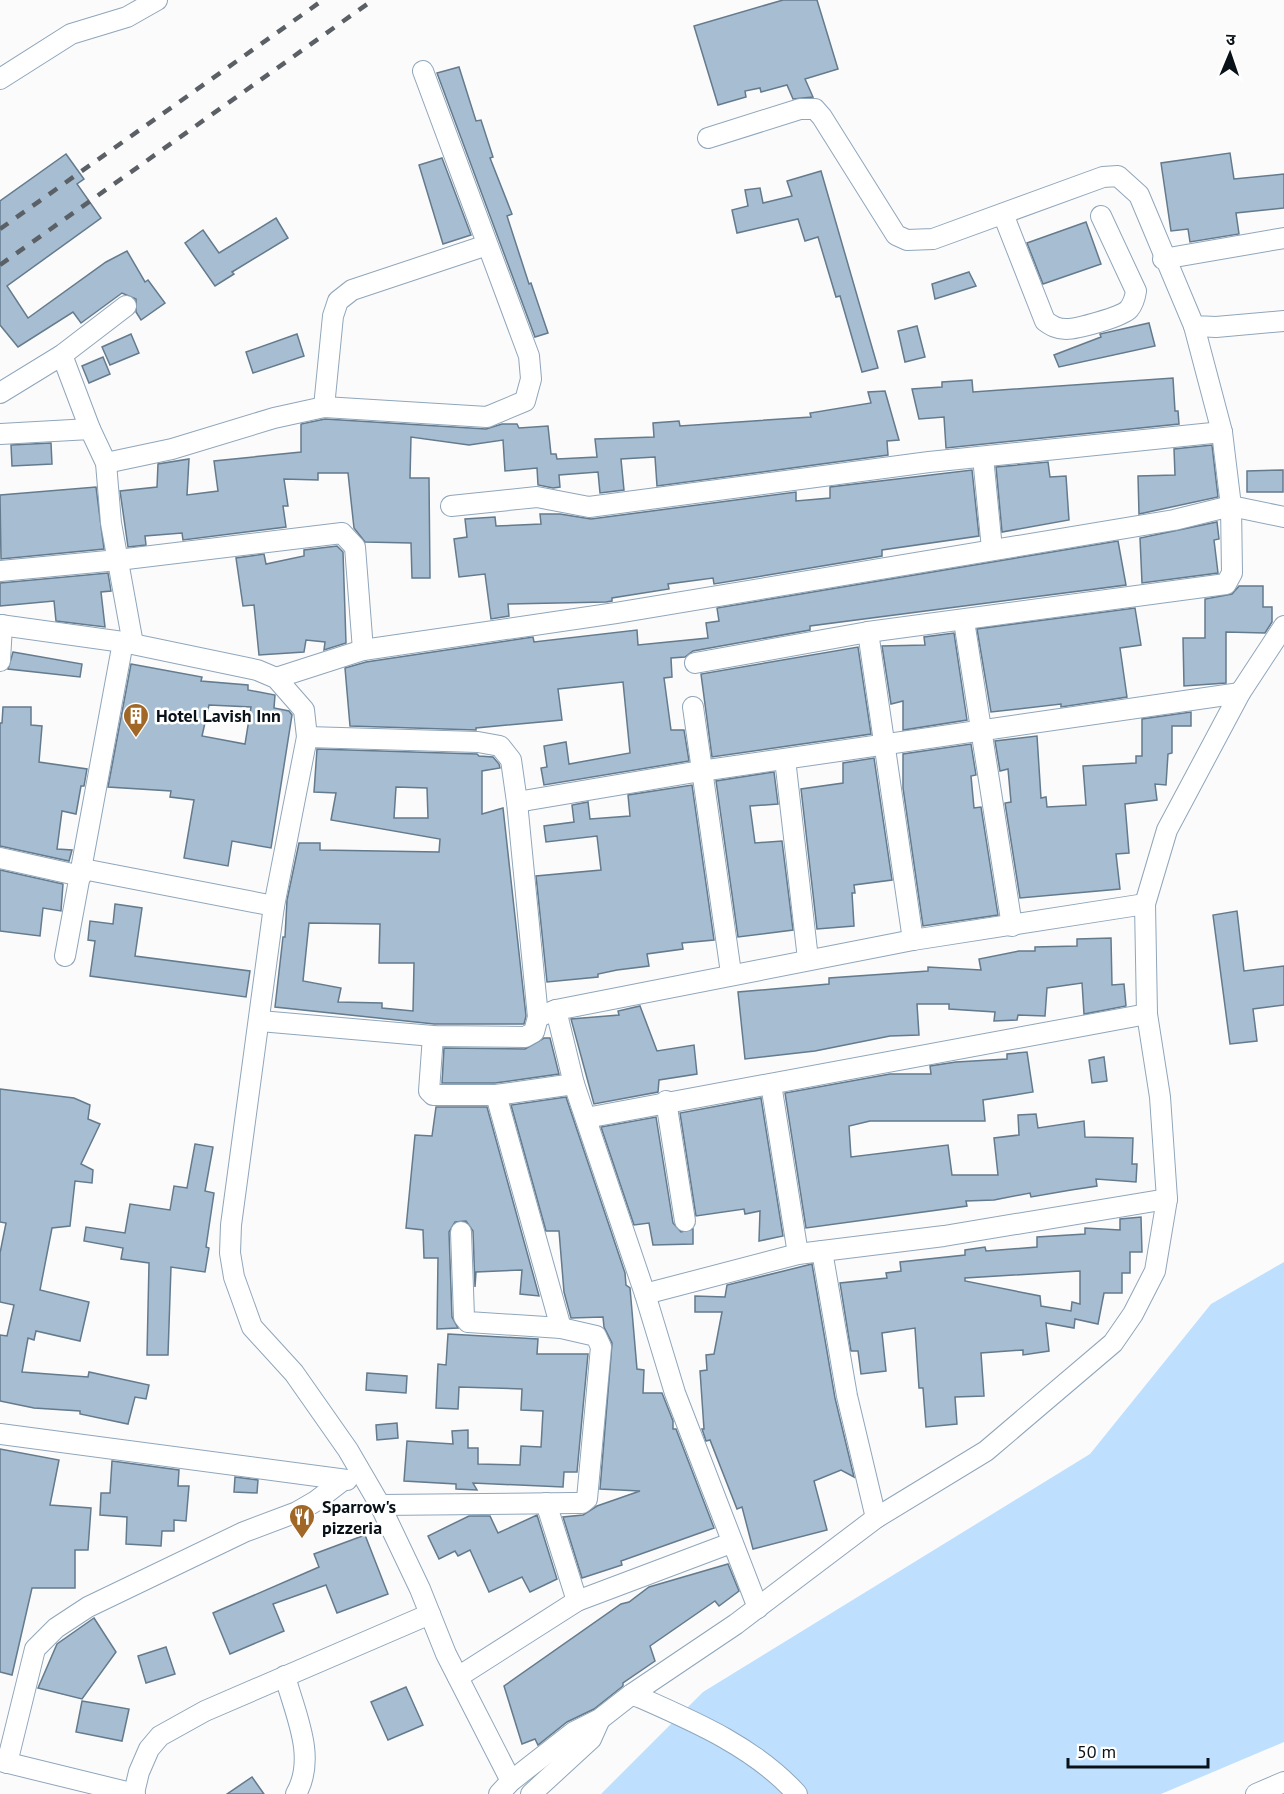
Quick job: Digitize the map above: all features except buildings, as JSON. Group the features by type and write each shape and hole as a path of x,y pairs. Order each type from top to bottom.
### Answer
{"street":[{"path":"0,79 71,34 127,17 157,0"},
{"path":"106,463 172,449 274,418 324,407 487,417 525,401 531,379 529,356 423,71"},
{"path":"695,663 868,632 964,621 1226,584 1232,573 1231,506 1222,432 1194,326 1139,195 1118,176 1103,177 933,239 907,240 897,235 822,117 814,109 800,109 708,138"},
{"path":"1003,213 1045,321 1053,327 1068,330 1128,311 1134,301 1136,291 1101,216"},
{"path":"1164,259 1284,238"},
{"path":"324,407 333,316 338,301 352,290 488,245"},
{"path":"0,393 62,355 126,306"},
{"path":"1194,326 1216,327 1284,321"},
{"path":"62,355 90,429 106,463 111,523 128,643 65,956"},
{"path":"0,434 90,429"},
{"path":"451,506 537,497 590,507 983,457 1222,432"},
{"path":"983,457 992,549"},
{"path":"276,678 363,650 616,613 1174,520 1231,506 1284,517"},
{"path":"0,571 118,560 342,533 355,547 363,650"},
{"path":"964,621 1012,926"},
{"path":"0,661 1,625 128,643 257,670 276,678 304,710 307,737 274,906 231,1225 230,1253 234,1277 252,1327 294,1373 348,1450 380,1505 458,1677 505,1788 574,1732 600,1719 632,1694 758,1608 876,1518 986,1451 1113,1343 1133,1314 1155,1271 1167,1199 1160,1097 1147,1014 1145,904 1167,830 1240,693 1284,626"},
{"path":"868,632 913,940"},
{"path":"518,802 700,771 1240,693"},
{"path":"693,707 700,771 731,973"},
{"path":"307,737 478,742 500,746 511,760 547,1013 586,1118 645,1294 675,1393 758,1608"},
{"path":"785,759 808,959"},
{"path":"0,858 274,906"},
{"path":"260,1021 433,1036 525,1037 534,1032 547,1013 731,973 913,940 1145,904"},
{"path":"586,1118 666,1101 771,1084 1147,1014"},
{"path":"433,1036 429,1091 441,1097 496,1095 574,1084"},
{"path":"771,1084 798,1254"},
{"path":"496,1095 561,1328"},
{"path":"666,1101 685,1221"},
{"path":"645,1294 798,1254 944,1236 1167,1199"},
{"path":"380,1505 582,1503 587,1499 601,1347 596,1336 561,1328 468,1322 464,1317 460,1232"},
{"path":"822,1251 847,1396 876,1518"},
{"path":"0,1434 342,1480 365,1480"},
{"path":"342,1480 316,1501 297,1512 244,1532 98,1602 56,1628 35,1649 4,1762 134,1794 148,1749 160,1736 205,1711 430,1614"},
{"path":"546,1503 577,1601"},
{"path":"458,1677 577,1601 731,1543"},
{"path":"285,1676 305,1748 306,1770 296,1794"},
{"path":"632,1694 735,1744 781,1776 797,1794"},
{"path":"531,1794 591,1739 600,1719"},
{"path":"1256,1794 1284,1782"}],"shaded area":[{"path":"1284,1262 1284,1742 1161,1794 601,1794 703,1692 1090,1454 1211,1304"}],"railway":[{"path":"0,229 323,0"},
{"path":"0,265 373,0"}],"place":[{"name":"Hotel Lavish Inn","path":"136,739"},
{"name":"Sparrow's pizzeria","path":"302,1540"}]}
